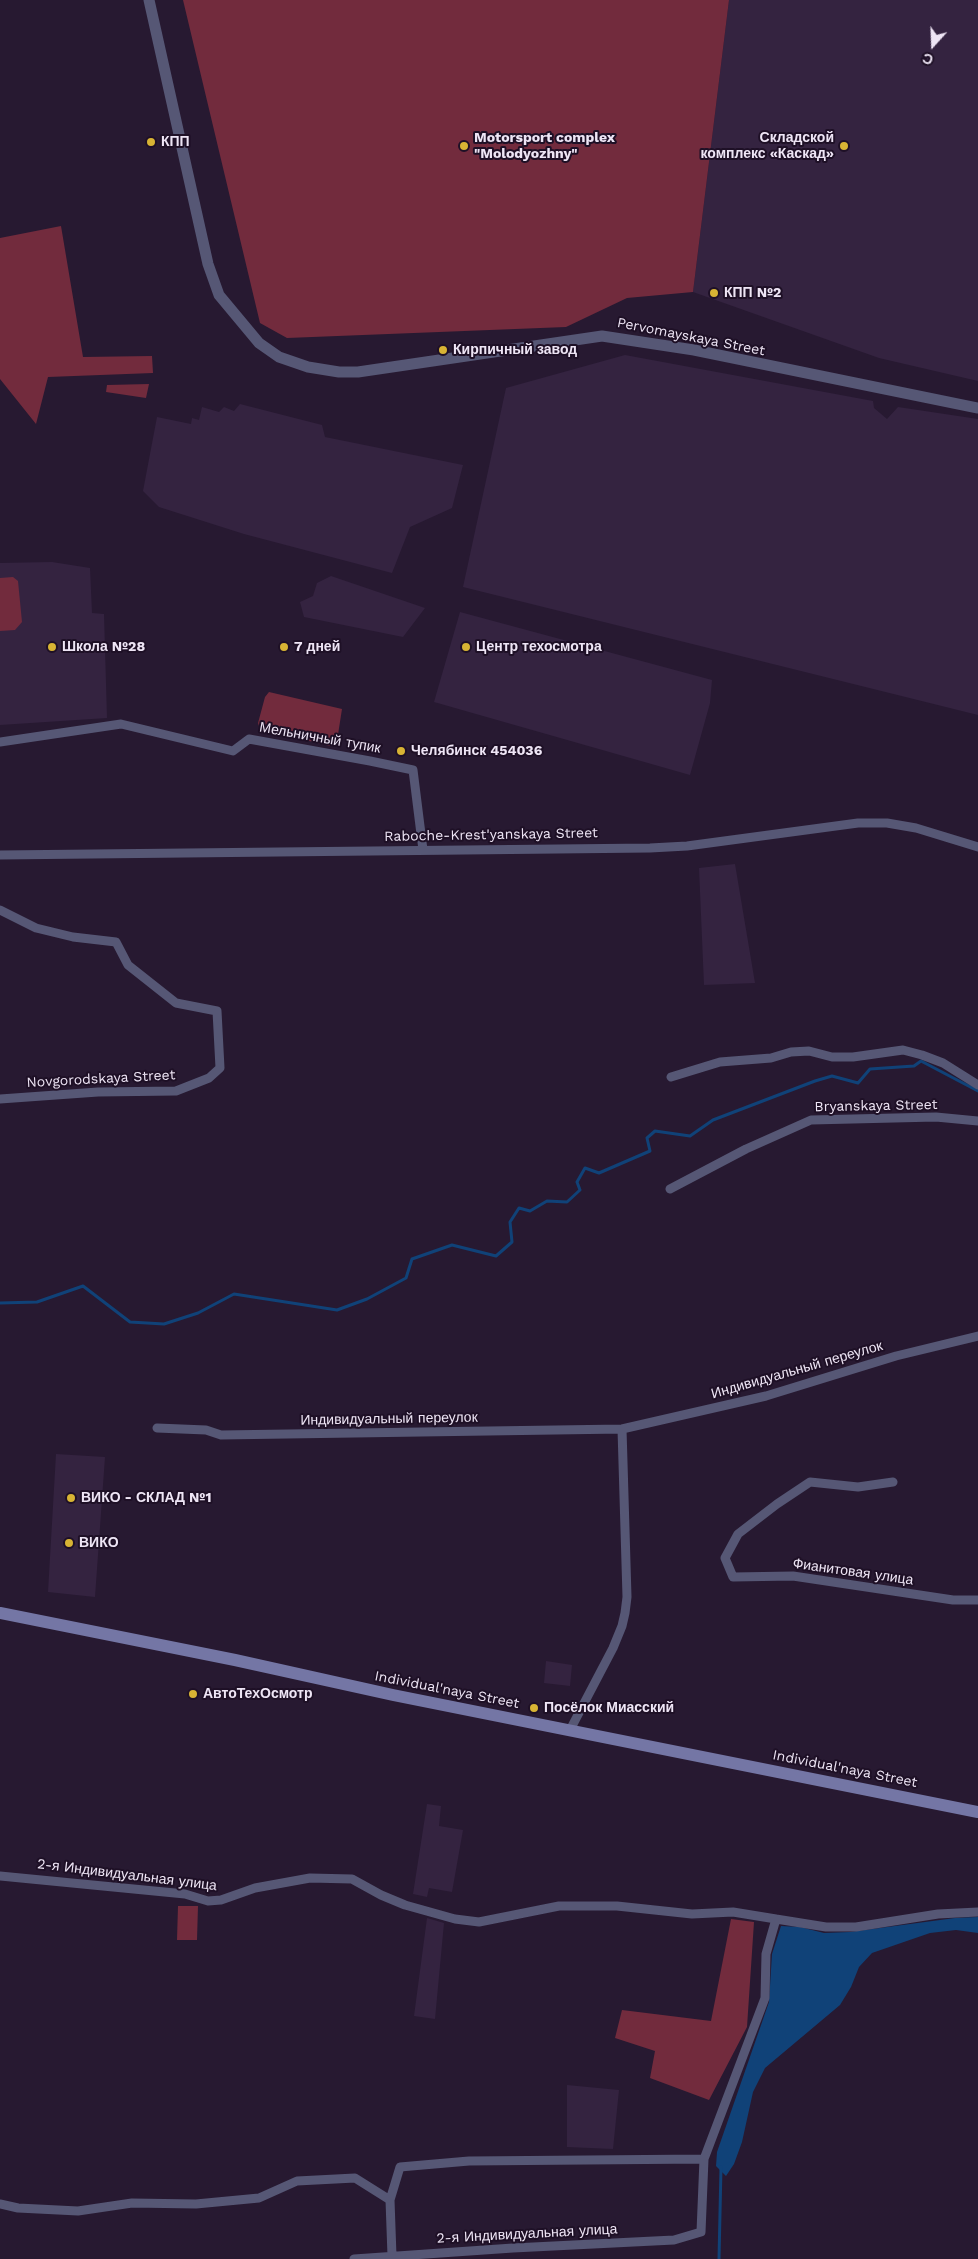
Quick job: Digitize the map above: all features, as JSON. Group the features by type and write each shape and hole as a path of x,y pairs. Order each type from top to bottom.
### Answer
{"main road":[{"name":"Individual'naya Street","path":"0,1613 978,1812"}],"street":[{"name":"Pervomayskaya Street","path":"148,0 208,264 219,295 259,343 279,357 308,367 338,372 358,372 602,336 694,350 978,408"},
{"name":"Мельничный тупик","path":"0,742 122,724 233,751 249,739 412,770 423,850"},
{"name":"Raboche-Krest'yanskaya Street","path":"0,855 687,846 858,824 887,823 916,828 978,847"},
{"name":"Novgorodskaya Street","path":"0,910 36,928 73,936 116,942 128,965 176,1003 217,1011 220,1068 209,1078 176,1091 98,1092 0,1099"},
{"path":"671,1077 720,1062 771,1058 791,1052 809,1051 832,1057 853,1057 903,1050 943,1063 978,1085"},
{"name":"Bryanskaya Street","path":"670,1189 746,1148 810,1120 936,1117 978,1121"},
{"name":"Индивидуальный переулок","path":"156,1428 206,1430 221,1435 622,1429 766,1396 896,1356 978,1336"},
{"path":"570,1730 613,1648 625,1613 627,1597 622,1429"},
{"name":"Фианитовая улица","path":"893,1482 858,1487 810,1482 738,1534 725,1558 733,1577 793,1576 953,1600 978,1600"},
{"name":"2-я Индивидуальная улица","path":"0,1876 185,1894 208,1901 222,1900 256,1888 310,1878 352,1879 381,1895 405,1905 455,1919 479,1922 559,1906 617,1906 692,1914 733,1912 826,1927 856,1927 938,1914 978,1912"},
{"path":"392,2256 390,2200 400,2167 469,2160 704,2159 765,1998 766,1954 776,1919"},
{"name":"2-я Индивидуальная улица","path":"354,2259 674,2240 701,2232 704,2159"},
{"path":"0,2204 18,2208 78,2211 132,2203 196,2204 259,2198 297,2181 355,2178 390,2200"}],"shaded area":[{"name":"Motorsport complex \"Molodyozhny\"","path":"183,0 729,0 693,292 627,298 566,327 287,338 260,323"},
{"name":"Складской комплекс «Каскад»","path":"729,0 978,0 978,381 879,358 693,292"},
{"path":"61,226 83,357 152,356 153,373 48,377 36,424 0,379 0,238"},
{"path":"625,355 873,401 874,408 887,419 898,407 978,419 978,715 463,587 506,388"},
{"path":"149,384 146,398 106,392 107,385"},
{"path":"240,404 322,425 325,437 463,465 452,508 410,527 392,573 244,534 159,507 143,491 157,417 191,424 192,418 199,420 202,407 219,412 224,407 234,411"},
{"name":"Школа №28","path":"52,562 90,568 92,613 104,614 107,718 0,725 0,563"},
{"path":"331,576 425,608 403,637 304,617 300,602 313,596 317,583"},
{"path":"13,577 18,581 22,622 15,630 0,631 0,578"},
{"path":"460,612 712,680 710,703 690,775 434,702"},
{"path":"269,692 342,709 337,741 330,746 260,729 258,723 265,697"},
{"path":"735,864 755,983 704,985 699,868"},
{"path":"56,1454 105,1457 95,1597 48,1592"},
{"path":"546,1661 572,1665 570,1686 544,1683"},
{"path":"427,1804 441,1806 439,1826 463,1830 452,1892 429,1888 427,1897 413,1894"},
{"path":"178,1906 198,1906 197,1940 177,1940"},
{"path":"427,1918 444,1923 435,2019 414,2016"},
{"path":"731,1919 754,1922 747,2027 709,2100 650,2078 655,2051 615,2038 622,2010 711,2021"},
{"path":"567,2085 619,2090 613,2149 567,2147"}],"water":[{"path":"978,1917 978,1933 956,1930 930,1933 872,1953 859,1967 851,1987 840,2005 765,2068 753,2092 742,2142 734,2164 726,2176 716,2166 717,2152 769,2002 772,1954 781,1926 800,1927 824,1933 850,1932 955,1918"}],"waterway":[{"path":"0,1303 37,1302 83,1286 130,1322 164,1324 198,1313 234,1294 337,1310 367,1299 406,1278 412,1259 452,1245 496,1256 512,1242 510,1222 519,1208 530,1211 547,1201 567,1202 580,1190 577,1182 585,1168 599,1173 650,1151 647,1138 655,1131 690,1136 713,1120 815,1081 832,1076 858,1083 870,1069 914,1066 921,1061 978,1091"},
{"path":"719,2259 721,2167"}],"place":[{"name":"КПП","path":"151,142"},
{"name":"Motorsport complex \"Molodyozhny\"","path":"464,146"},
{"name":"Складской комплекс «Каскад»","path":"844,146"},
{"name":"КПП №2","path":"714,293"},
{"name":"Кирпичный завод","path":"443,350"},
{"name":"Школа №28","path":"52,647"},
{"name":"7 дней","path":"284,647"},
{"name":"Центр техосмотра","path":"466,647"},
{"name":"Челябинск 454036","path":"401,751"},
{"name":"ВИКО - СКЛАД №1","path":"71,1498"},
{"name":"ВИКО","path":"69,1543"},
{"name":"АвтоТехОсмотр","path":"193,1694"},
{"name":"Посёлок Миасский","path":"534,1708"}]}
